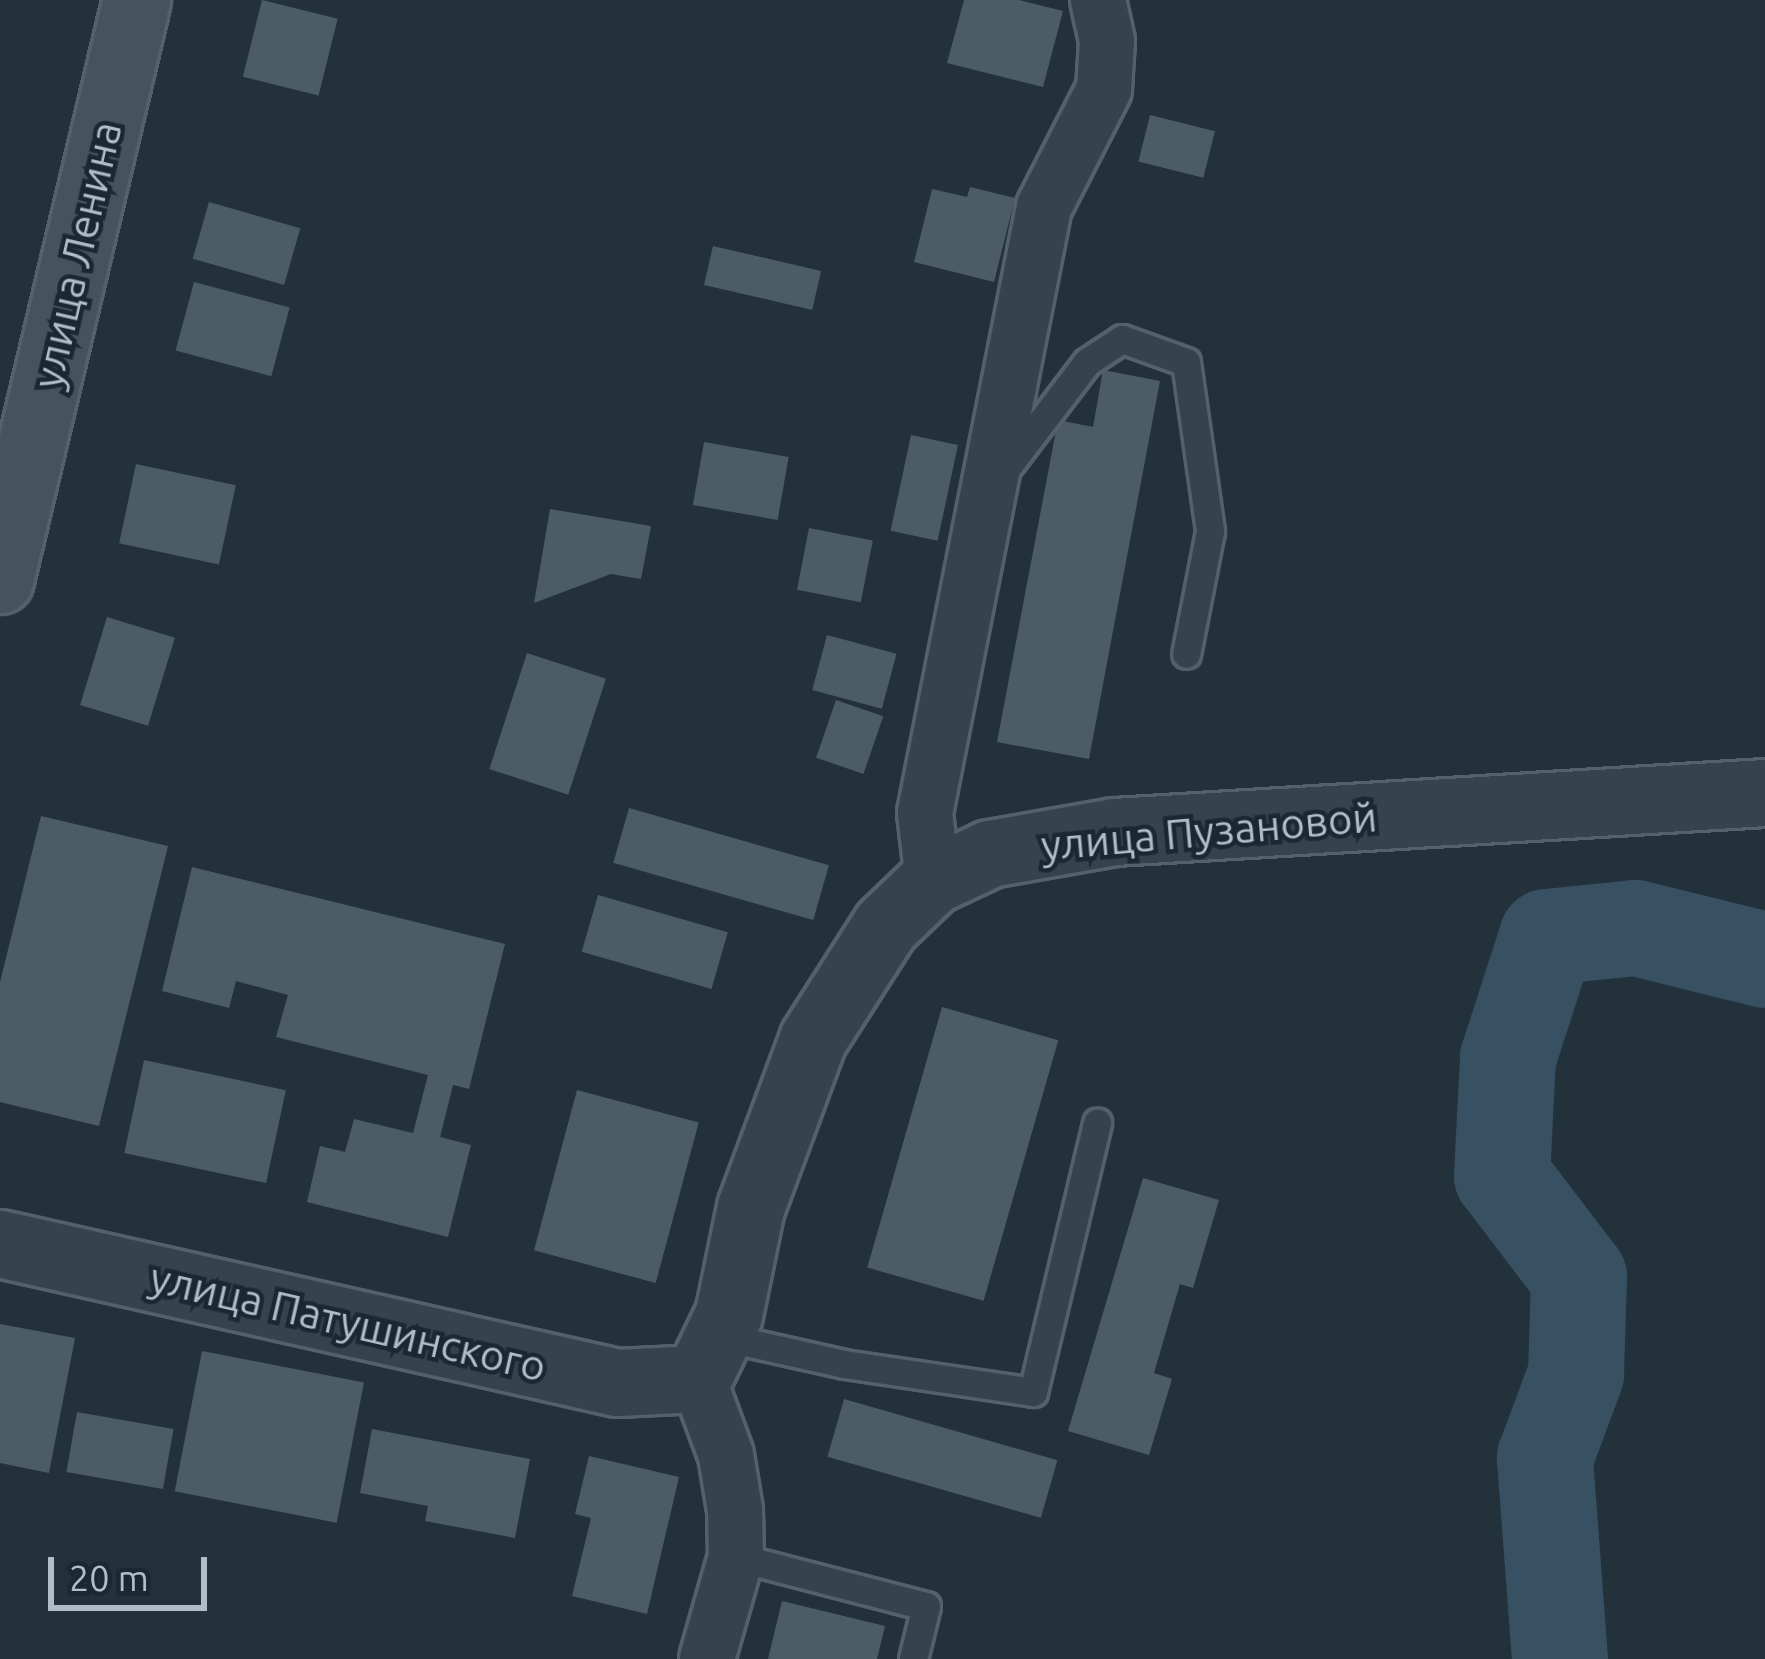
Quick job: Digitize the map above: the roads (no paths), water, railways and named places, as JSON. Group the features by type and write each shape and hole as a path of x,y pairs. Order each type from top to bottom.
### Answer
{"main road":[{"name":"улица Ленина","path":"0,580 137,0"}],"street":[{"path":"933,880 925,813 987,494 1044,208 1104,88 1103,21"},
{"name":"улица Пузановой","path":"708,1358 729,1315 751,1208 812,1040 886,926 933,880 989,854 1115,832 1765,793"},
{"name":"улица Патушинского","path":"0,1244 617,1383 708,1358"},
{"path":"707,1659 736,1557 726,1455 708,1358"}],"lane":[{"path":"987,494 1087,362 1122,339 1186,362 1210,531 1186,654"},
{"path":"708,1358 844,1364 1033,1392 1097,1123"},
{"path":"736,1557 926,1606 913,1659"}],"waterway":[{"path":"1560,1659 1545,1458 1576,1374 1579,1277 1502,1176 1508,1058 1547,937 1636,928 1765,960"}]}
